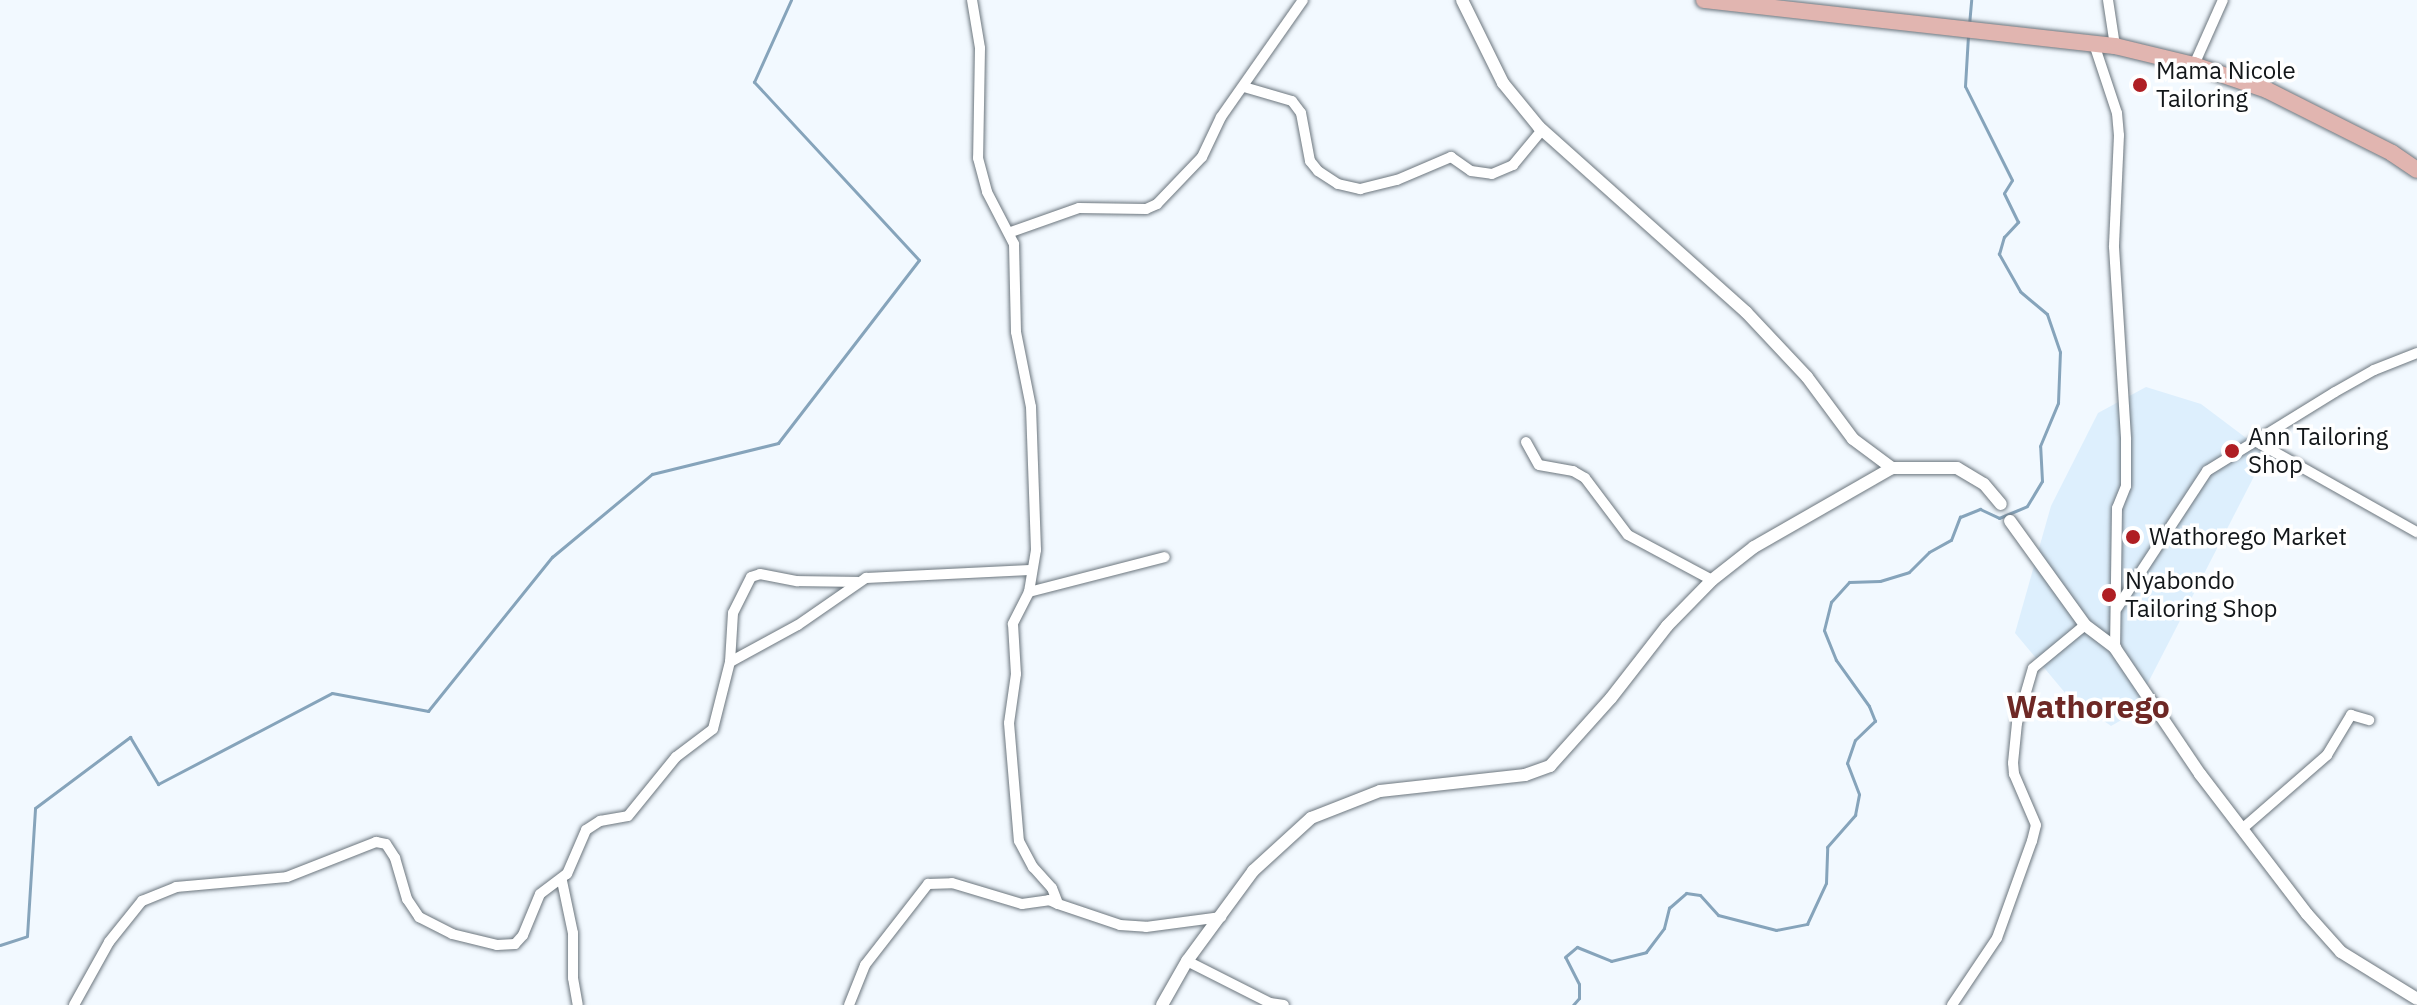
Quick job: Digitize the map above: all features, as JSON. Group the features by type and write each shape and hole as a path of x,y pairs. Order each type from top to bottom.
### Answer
{"main road":[{"path":"1704,0 2103,46 2194,65 2267,90 2392,153 2417,170"}],"street":[{"path":"972,0 980,48 978,158 987,192 1011,232 1014,244 1016,332 1031,407 1036,550 1030,570 1029,592 1013,624 1016,674 1009,723 1019,841 1033,867 1052,888 1058,904"},
{"path":"1011,232 1079,208 1151,208 1202,157 1221,117 1303,0"},
{"path":"1462,0 1503,83 1542,130 1746,312 1807,377 1853,439 1892,468"},
{"path":"2108,0 2103,46 2119,135 2114,247 2126,440 2126,486 2117,508 2115,648"},
{"path":"2194,65 2223,0"},
{"path":"1244,87 1292,101 1305,126 1310,161 1327,178 1360,189 1397,180 1451,157 1471,171 1492,174 1513,165 1542,130"},
{"path":"2117,608 2200,479 2215,465 2348,384 2417,353"},
{"path":"1526,442 1539,465 1573,471 1585,478 1628,535 1712,580"},
{"path":"2257,442 2417,532"},
{"path":"1162,1005 1187,961 1253,871 1285,838 1329,808 1380,791 1525,775 1550,766 1611,698 1667,626 1712,580 1754,547 1892,468 1957,468 1984,484 2085,625 2115,648 2200,774 2307,914 2341,952 2417,999"},
{"path":"1029,592 1165,557"},
{"path":"578,1005 573,978 573,933 562,881 586,830 600,821 628,816 676,757 713,729 730,662 733,613 753,575 858,582 880,577 1030,570"},
{"path":"730,662 798,625 858,582"},
{"path":"1952,1005 1997,938 2036,825 2014,774 2013,763 2017,723 2033,668 2085,625"},
{"path":"2242,829 2327,755 2351,715 2369,720"},
{"path":"74,1005 126,916 142,901 176,887 287,877 382,842 395,858 407,899 419,917 452,934 508,946 523,935 544,889 562,881"},
{"path":"849,1005 865,965 928,884 952,883 1022,904 1049,900 1120,925 1146,927 1221,917"},
{"path":"1187,961 1270,1003 1284,1005"}],"shaded area":[{"name":"Wathorego Market","path":"2146,387 2201,404 2266,453 2132,714 2111,726 2066,694 2015,633 2051,506 2098,413"}],"waterway":[{"path":"0,945 27,936 35,808 130,737 158,784 332,693 428,711 552,557 652,474 778,443 919,260 754,82 791,0"},
{"path":"1969,25 1971,0"},
{"path":"1573,1005 1579,998 1579,984 1565,957 1577,947 1611,961 1646,952 1664,928 1669,908 1686,893 1700,895 1718,915 1776,930 1807,924 1826,883 1827,847 1855,815 1859,794 1847,763 1855,740 1875,721 1869,706 1836,660 1824,630 1831,602 1849,582 1880,581 1909,572 1929,552 1951,540 1960,517 1980,509 1999,518 2027,506 2042,481 2040,446 2058,403 2060,352 2047,314 2020,291 1999,254 2004,237 2018,222 2004,193 2012,180 1965,86 1968,36"}],"place":[{"name":"Mama Nicole Tailoring","path":"2140,85"},
{"name":"Ann Tailoring Shop","path":"2232,451"},
{"name":"Wathorego Market","path":"2133,537"},
{"name":"Nyabondo Tailoring Shop","path":"2109,595"}],"district":[{"name":"Wathorego","path":"2088,706"}]}
